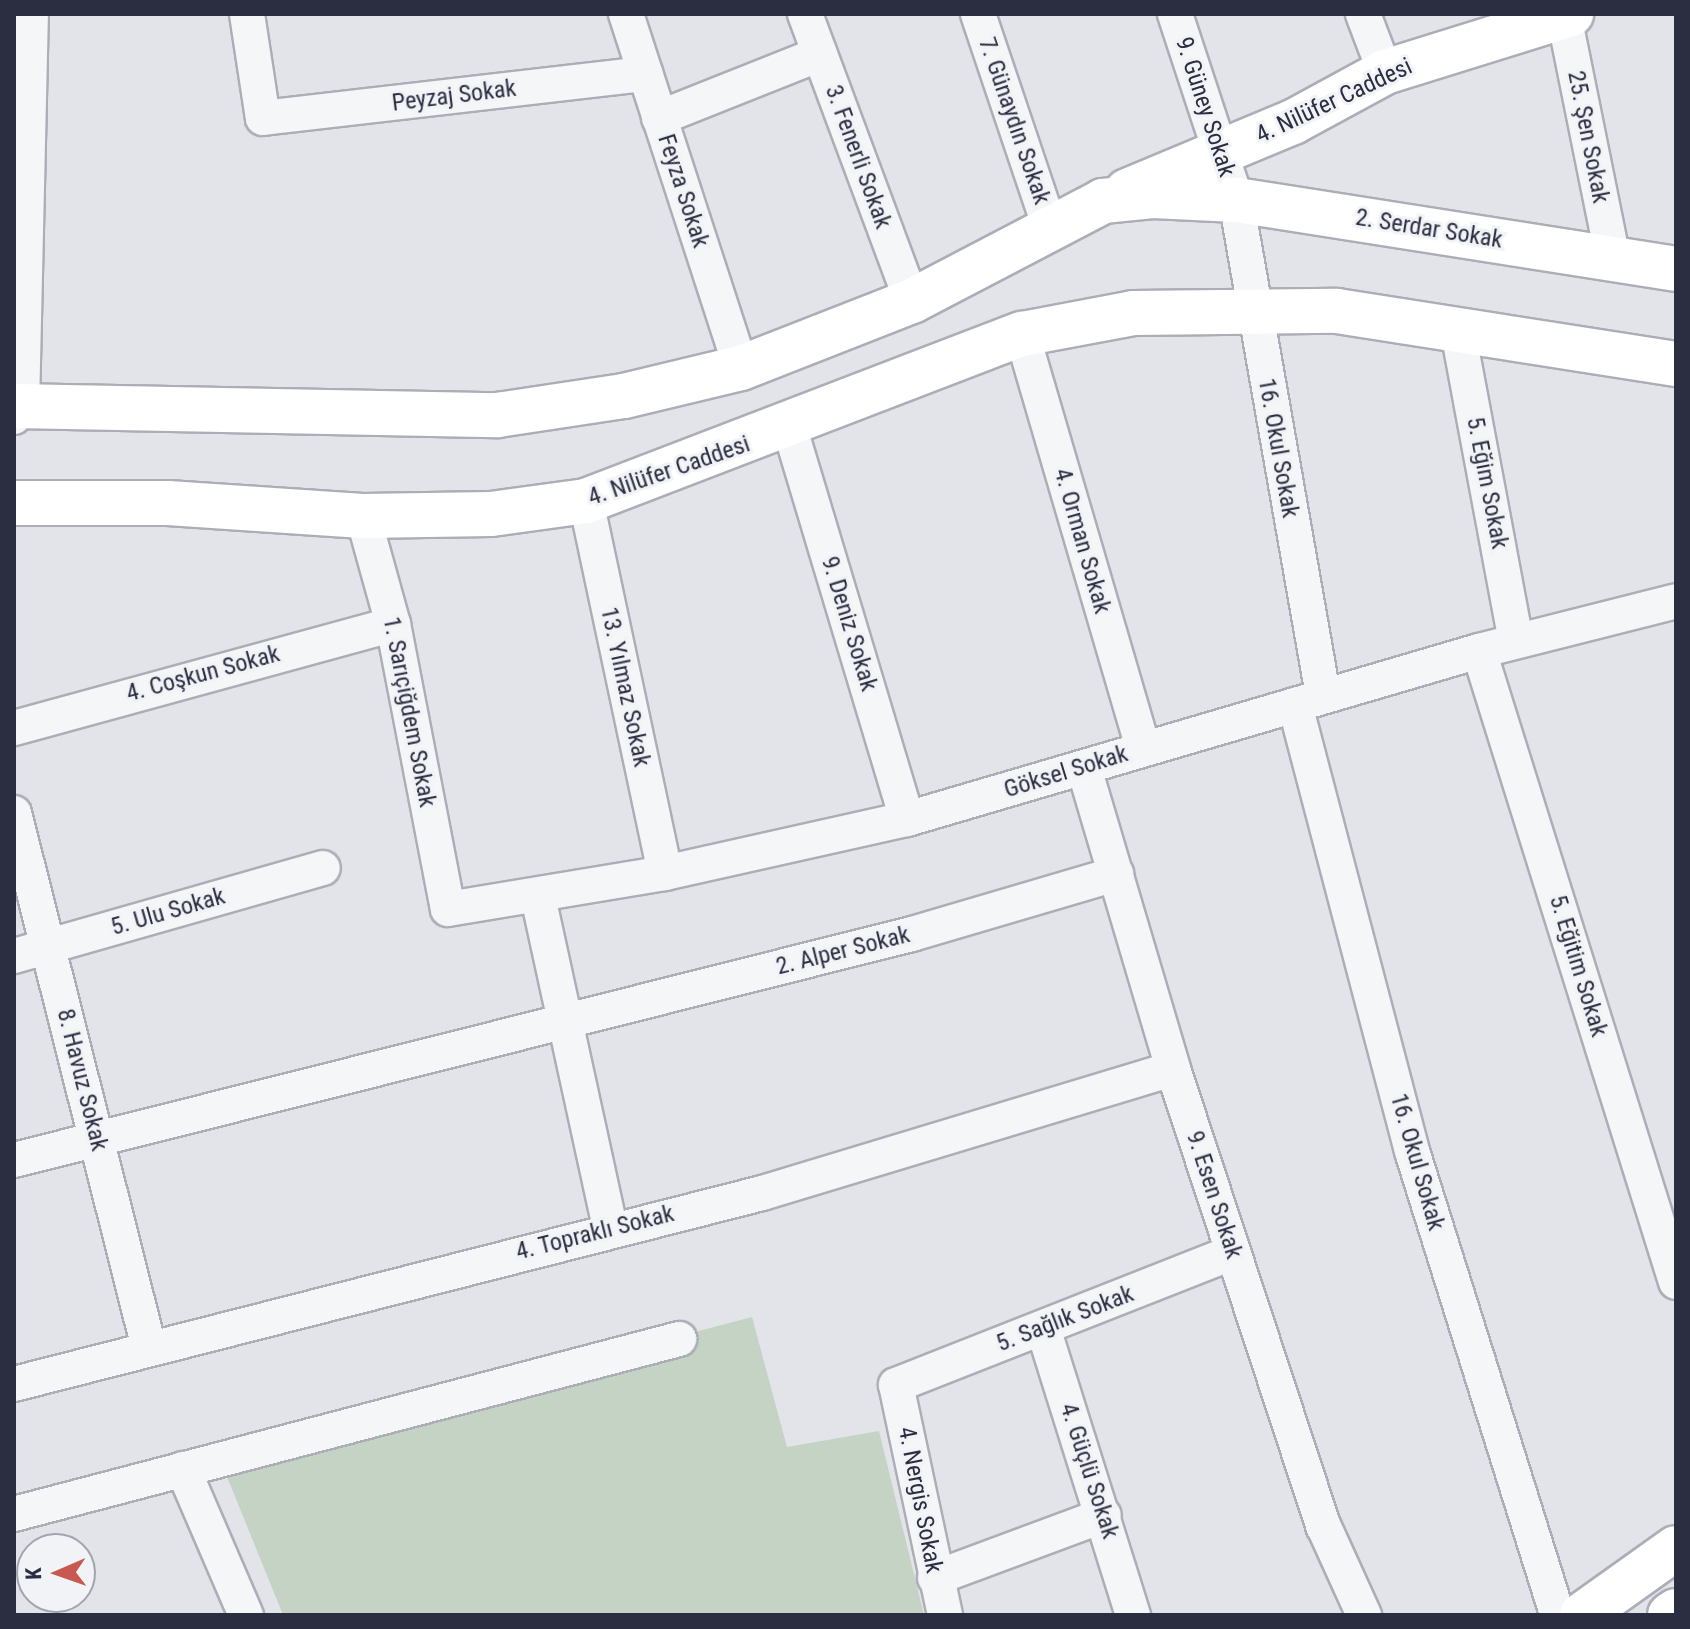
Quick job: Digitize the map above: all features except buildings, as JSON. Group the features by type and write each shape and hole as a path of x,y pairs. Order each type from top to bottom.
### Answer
{"main road":[{"name":"4. Nilüfer Caddesi","path":"17,410 497,415 741,368 912,301 1103,201 1220,152 1385,72 1567,15"},
{"name":"4. Nilüfer Caddesi","path":"1103,201 1182,198"},
{"name":"2. Serdar Sokak","path":"1182,198 1236,200 1676,269"},
{"name":"4. Nilüfer Caddesi","path":"14,503 168,503 363,516 491,514 586,501 790,429 1022,334 1133,313 1254,311"},
{"path":"1254,311 1337,311 1457,326 1676,368"},
{"path":"1582,1615 1676,1548"},
{"path":"1670,1615 1676,1611"}],"street":[{"path":"17,410 31,14"},
{"name":"Peyzaj Sokak","path":"247,14 263,118 645,74"},
{"name":"Feyza Sokak","path":"626,14 741,368"},
{"name":"3. Fenerli Sokak","path":"805,14 912,301"},
{"name":"7. Günaydın Sokak","path":"978,14 1050,228"},
{"name":"9. Güney Sokak","path":"1175,14 1236,200"},
{"path":"1363,14 1385,72"},
{"name":"25. Şen Sokak","path":"1567,15 1613,258"},
{"path":"659,118 820,54"},
{"name":"16. Okul Sokak","path":"1236,200 1309,700 1412,1151 1557,1615"},
{"name":"5. Eğim Sokak","path":"1457,326 1516,641"},
{"name":"4. Orman Sokak","path":"1022,334 1143,748"},
{"name":"9. Deniz Sokak","path":"790,429 907,819"},
{"name":"13. Yılmaz Sokak","path":"586,501 665,873"},
{"name":"1. Sarıçiğdem Sokak","path":"363,516 393,624 448,909"},
{"name":"Göksel Sokak","path":"448,909 538,897 665,873 907,819 1479,651 1676,601"},
{"name":"4. Coşkun Sokak","path":"14,728 393,624"},
{"name":"5. Eğitim Sokak","path":"1479,651 1676,1282"},
{"name":"9. Esen Sokak","path":"1084,768 1173,1069 1233,1252 1324,1527 1364,1615"},
{"name":"8. Havuz Sokak","path":"14,813 149,1348"},
{"name":"5. Ulu Sokak","path":"14,956 323,868"},
{"name":"2. Alper Sokak","path":"14,1160 568,1018 912,934 1116,874"},
{"path":"538,897 568,1018 610,1228"},
{"name":"4. Topraklı Sokak","path":"14,1384 610,1228 762,1193 1173,1069"},
{"name":"5. Sağlık Sokak","path":"896,1385 1233,1252"},
{"name":"4. Güçlü Sokak","path":"1043,1328 1133,1615"},
{"path":"14,1514 679,1339"},
{"name":"4. Nergis Sokak","path":"896,1385 945,1615"},
{"path":"183,1469 246,1615"},
{"path":"935,1578 1104,1515"}],"green space":[{"path":"752,1317 787,1447 879,1431 924,1615 283,1615 219,1457"}]}
